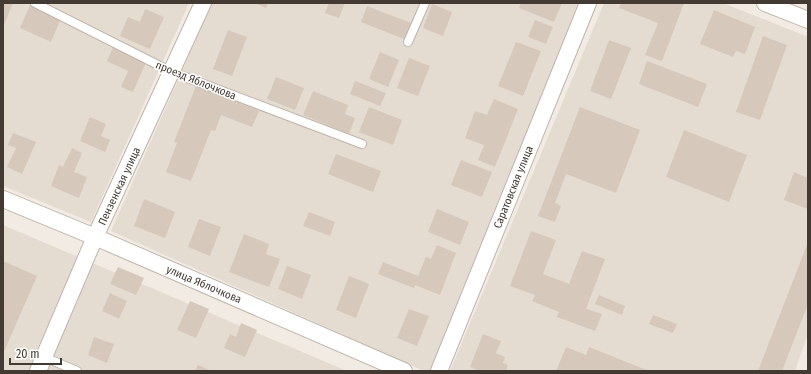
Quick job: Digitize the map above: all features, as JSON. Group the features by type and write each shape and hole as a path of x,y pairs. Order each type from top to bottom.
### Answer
{"street":[{"name":"Пензенская улица","path":"41,364 95,237 203,3"},
{"name":"Саратовская улица","path":"439,371 588,3"},
{"path":"765,3 808,20"},
{"name":"улица Яблочкова","path":"3,200 95,237 404,371"}],"lane":[{"name":"проезд Яблочкова","path":"36,3 172,72 362,144"},
{"path":"408,42 424,3"},
{"path":"41,364 77,371"}],"shaded area":[{"path":"3,3 189,3 91,222 3,186"},
{"path":"212,3 579,3 431,371 424,371 111,231"},
{"path":"604,3 723,3 808,37 808,333 795,371 450,371"},
{"path":"3,225 347,371 3,371"}],"building":[{"path":"3,3 13,3 3,27"},
{"path":"255,3 268,3 266,8"},
{"path":"329,3 345,3 339,18 325,13"},
{"path":"521,3 562,3 554,22 519,8"},
{"path":"621,3 684,3 662,61 645,55 658,23 619,8"},
{"path":"432,4 452,12 443,36 423,28"},
{"path":"30,5 61,18 51,42 20,28"},
{"path":"367,6 411,23 404,39 361,22"},
{"path":"145,9 164,17 150,49 120,36 128,17 140,22"},
{"path":"714,10 755,27 745,54 736,51 733,57 700,44"},
{"path":"535,20 553,27 546,44 528,37"},
{"path":"228,30 247,37 232,76 213,69"},
{"path":"763,36 787,45 760,120 736,112"},
{"path":"609,40 631,48 611,99 590,91"},
{"path":"516,42 541,51 523,96 498,86"},
{"path":"114,45 147,60 133,92 121,87 128,71 107,61"},
{"path":"380,52 399,60 388,87 369,79"},
{"path":"409,58 430,66 418,96 397,88"},
{"path":"647,61 707,84 698,107 639,84"},
{"path":"276,77 304,88 295,110 267,99"},
{"path":"355,81 386,93 380,106 350,94"},
{"path":"196,86 259,111 252,127 221,115 215,131 211,130 191,181 166,172 177,143 174,142"},
{"path":"313,91 348,105 345,114 355,118 349,134 303,115"},
{"path":"494,99 518,109 495,167 478,160 484,145 465,138 475,111 487,115"},
{"path":"369,107 402,120 393,145 359,132"},
{"path":"580,107 640,130 616,193 566,174 555,203 561,206 555,222 538,216"},
{"path":"90,117 106,124 101,136 110,140 105,152 80,141"},
{"path":"684,130 747,155 729,202 666,177"},
{"path":"13,133 36,142 22,174 7,167 16,148 8,145"},
{"path":"72,148 82,153 74,172 87,177 79,198 51,186 59,165 63,167"},
{"path":"336,154 381,171 373,192 328,174"},
{"path":"461,160 492,172 482,197 451,185"},
{"path":"794,172 808,178 808,209 784,200"},
{"path":"144,199 175,212 165,238 134,226"},
{"path":"437,209 469,222 460,245 428,232"},
{"path":"309,212 335,222 330,236 303,226"},
{"path":"199,219 221,227 210,256 188,247"},
{"path":"531,231 556,240 543,274 569,284 582,251 605,259 586,309 602,314 595,331 557,317 559,312 532,301 535,295 510,286"},
{"path":"244,234 269,244 266,254 280,259 269,287 229,272"},
{"path":"808,242 808,304 782,371 758,371"},
{"path":"437,245 456,253 440,295 415,285 414,288 378,274 383,262 418,276 426,257 431,259"},
{"path":"3,261 37,276 3,354"},
{"path":"287,266 311,275 302,299 278,289"},
{"path":"118,267 144,278 136,295 110,284"},
{"path":"349,276 369,284 356,318 336,310"},
{"path":"110,293 127,301 119,319 102,311"},
{"path":"599,295 625,306 622,315 595,304"},
{"path":"190,301 209,309 196,338 177,330"},
{"path":"409,309 429,316 417,346 397,338"},
{"path":"653,315 677,324 673,333 649,324"},
{"path":"241,323 257,330 245,357 224,348 230,334 236,337"},
{"path":"483,334 501,341 496,353 505,357 503,363 508,365 506,371 480,371 470,367"},
{"path":"94,337 114,344 107,363 88,355"},
{"path":"566,347 586,355 589,347 649,371 556,371"},
{"path":"198,365 211,371 195,371"}]}
